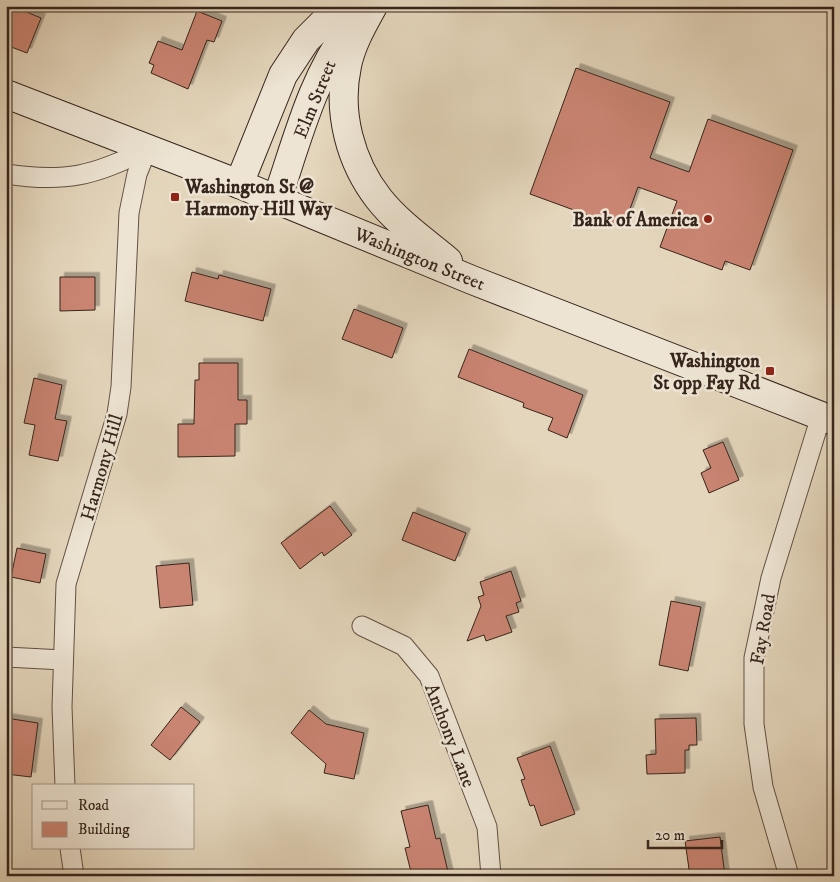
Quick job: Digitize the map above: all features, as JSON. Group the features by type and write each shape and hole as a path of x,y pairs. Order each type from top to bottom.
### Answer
{"main road":[{"name":"Elm Street","path":"239,184 283,75 306,40 324,22 345,6"},
{"name":"Elm Street","path":"276,199 321,76 339,43 365,6"},
{"path":"373,6 356,40 347,64 344,87 343,110 356,161 379,199 392,214 472,280"},
{"name":"Washington Street","path":"6,94 239,184 472,280 827,418"}],"street":[{"path":"6,174 66,178 100,171 119,164 147,149"},
{"name":"Harmony Hill","path":"65,784 62,707 66,584 117,414 121,387 131,194 147,149"},
{"name":"Fay Road","path":"789,876 763,787 754,724 754,658 771,578 827,418"},
{"name":"Anthony Lane","path":"362,626 404,646 429,676 486,827 491,876"},
{"path":"6,657 63,660"},
{"path":"70,850 74,876"}],"building":[{"path":"12,6 41,18 27,53 6,45 6,22"},
{"path":"197,11 222,21 214,42 207,40 188,89 151,73 154,65 149,63 158,41 182,50"},
{"path":"576,68 670,102 650,158 689,172 708,119 793,150 750,270 725,261 722,270 660,247 677,201 638,187 623,228 530,194"},
{"path":"192,272 218,279 219,275 271,289 263,321 185,301"},
{"path":"60,277 95,277 95,310 60,311"},
{"path":"354,309 403,328 392,358 342,339"},
{"path":"469,349 583,395 567,438 548,430 553,418 523,407 524,403 458,377"},
{"path":"199,363 238,363 238,400 247,400 247,424 235,424 235,456 178,457 178,424 194,424 195,380 199,380"},
{"path":"34,378 62,385 55,419 67,421 58,461 29,455 35,425 24,423"},
{"path":"723,442 739,480 709,493 701,473 711,468 703,450"},
{"path":"330,506 352,535 324,556 322,552 300,569 281,543"},
{"path":"413,512 466,533 455,561 402,540"},
{"path":"17,548 46,554 40,583 11,577"},
{"path":"189,563 193,605 160,608 156,566"},
{"path":"511,571 521,601 516,603 519,612 506,616 512,632 486,641 484,635 467,641 481,606 478,597 484,595 480,582"},
{"path":"671,601 701,607 688,671 659,665"},
{"path":"181,707 200,722 170,760 151,745"},
{"path":"309,710 326,724 364,733 354,779 324,773 326,764 291,733"},
{"path":"6,718 38,723 31,777 6,774"},
{"path":"696,718 697,745 689,745 689,750 685,750 685,773 647,774 646,755 656,754 655,719"},
{"path":"550,746 575,814 541,826 534,805 530,806 521,780 525,779 517,758"},
{"path":"428,805 436,839 440,838 449,876 412,876 405,848 410,847 401,811"},
{"path":"720,837 725,876 690,876 685,841"}],"place":[{"name":"Washington St @ Harmony Hill Way","path":"175,197"},
{"name":"Bank of America","path":"708,219"},
{"name":"Washington St opp Fay Rd","path":"770,371"}]}
